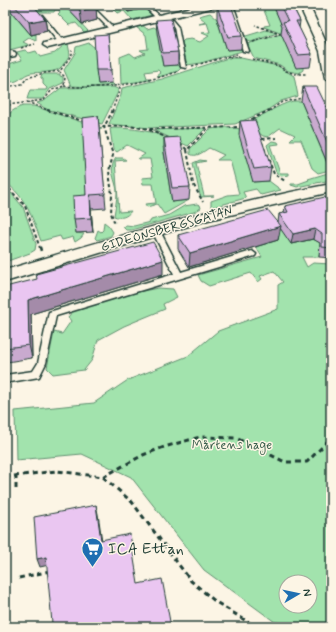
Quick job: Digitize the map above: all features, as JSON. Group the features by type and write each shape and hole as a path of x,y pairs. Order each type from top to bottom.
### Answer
{"street":[{"path":"304,5 323,45 330,65 331,78"},
{"path":"48,44 207,6"},
{"name":"GIDEONSBERGSGATAN","path":"5,276 156,231 292,195 331,188"}],"lane":[{"path":"88,5 112,29"},
{"path":"145,5 176,27 184,67"},
{"path":"228,5 233,10 245,43 246,51"},
{"path":"34,10 66,40"},
{"path":"156,231 179,275"},
{"path":"5,378 36,374 42,363 52,314 252,254"}],"path":[{"path":"245,43 251,43 280,34 255,25"},
{"path":"7,87 22,84 27,78 32,76 60,71 72,54 66,40"},
{"path":"246,51 252,58 278,66 286,71 295,74 307,74"},
{"path":"60,71 65,77 64,86"},
{"path":"5,81 9,93 5,120"},
{"path":"8,105 44,100 52,90 64,86 82,88 118,86 120,89 116,103 104,127 113,155 109,164 112,194 110,211 111,219 115,224"},
{"path":"5,94 9,93"},
{"path":"238,126 268,112 282,102 306,97"},
{"path":"27,102 66,117 104,127 129,126 148,130 180,144 187,150 193,182 198,196 203,202"},
{"path":"148,130 238,126 245,128"},
{"path":"187,150 209,127"},
{"path":"257,133 262,139 274,174 285,180"},
{"path":"262,139 276,138"},
{"path":"5,184 25,206 42,253"},
{"path":"103,477 143,455 164,447 200,437 236,438 286,462 307,462 331,438"},
{"path":"5,477 57,471 103,477 132,502 191,581 216,602 256,627"},
{"path":"16,475 16,490"},
{"path":"19,578 50,571"}],"green space":[{"path":"5,5 64,5 88,31 84,32 76,23 69,25 58,14 60,12 59,10 55,10 54,12 11,12 31,35 36,34 36,41 29,38 23,42 29,45 9,50 5,44 5,39 7,37 5,35"},
{"path":"91,5 121,5 129,12 144,8 152,15 132,20 124,11 117,13 110,6 95,10"},
{"path":"273,5 286,33 280,33 264,27 270,25 263,8"},
{"path":"210,13 217,19 227,50 241,49 242,51 201,63 187,65 182,42 184,40 191,39 200,42 209,36 202,33 210,32 207,23 199,24 206,22 199,16"},
{"path":"142,25 147,29 154,27 157,29 163,66 178,65 181,68 178,71 159,77 157,76 161,73 158,70 145,72 147,78 150,78 150,80 121,84 120,57 130,53 135,57 145,53 140,50 148,49 146,35 136,27"},
{"path":"266,30 277,33 251,42 246,41 242,34 246,36"},
{"path":"281,34 303,67 303,70 299,73 288,71 280,65 254,58 247,44"},
{"path":"89,43 95,48 98,84 112,83 114,85 92,87 71,86 64,70 75,53 76,47"},
{"path":"68,44 70,54 59,69 49,72 31,73 14,82 11,82 5,73 5,65 22,60 17,52 25,50 29,53 36,51 40,57 55,53 64,45"},
{"path":"228,58 241,58 278,66 294,76 298,96 281,101 266,111 235,124 150,128 109,124 121,95 122,88 162,79"},
{"path":"44,74 60,74 60,76 63,77 63,83 50,89 43,99 27,99 30,90 46,90 47,88 43,84 43,79 41,78"},
{"path":"113,87 118,89 118,92 102,124 46,109 37,103 44,101 61,88"},
{"path":"293,101 301,101 330,170 318,173 312,168 301,140 290,140 295,135 280,128 268,137 263,136 245,123 281,105"},
{"path":"23,106 34,106 102,129 84,131 88,209 76,233 84,234 75,242 73,237 62,240 60,236 41,241 28,208 18,194 5,182 4,146 7,119 11,112"},
{"path":"227,127 247,130 253,182 269,181 281,190 261,195 256,189 243,192 246,198 213,207 211,206 211,201 228,195 239,194 230,160 217,160 224,155 209,148 200,154 195,155 190,154 190,149 210,129"},
{"path":"113,128 150,132 177,143 183,149 163,147 172,202 189,200 164,214 157,204 147,207 145,204 156,203 153,184 143,184 142,178 153,177 150,159 138,159 145,154 127,145 117,152 113,149 110,129"},
{"path":"206,128 188,146 153,130"},
{"path":"272,141 278,142 279,144 270,145 280,173 289,173 289,175 281,176 276,172 267,145"},
{"path":"116,158 123,158 126,160 115,161 119,212 131,211 128,215 121,217 114,216 117,189 112,167"},
{"path":"200,160 206,161 196,163 204,196 214,196 201,197 200,195 193,163"},
{"path":"331,172 331,180 297,187 291,185 298,184 309,180 308,179"},
{"path":"5,186 23,207 36,244 35,250 30,253 5,262"},
{"path":"200,205 201,208 194,212 131,230 126,230 123,227 126,225 134,226 150,222 151,220 169,215 184,206"},
{"path":"104,222 113,232 111,236 97,240 95,238 98,230 101,232 103,230"},
{"name":"Mårtens hage","path":"278,224 320,243 319,257 302,257 307,267 313,263 331,264 331,627 275,622 204,570 131,477 82,454 16,460 15,411 94,403 128,380 188,356 218,331 278,309 278,285 283,282 274,271 260,276 262,279 258,282 251,273 209,286 201,281 198,275 262,257 256,247"},
{"path":"158,288 173,289 177,297 163,304 165,309 124,326 98,340 92,360 84,370 53,374 47,368 54,332 62,334 71,321 68,317 73,311 128,294"}],"building":[{"path":"14,5 33,5 45,19 29,22"},
{"path":"75,5 94,5 96,7 80,11"},
{"path":"231,5 242,36 228,37 217,6"},
{"path":"280,5 292,5 300,21 296,21 312,54 298,55 283,22 288,21"},
{"path":"171,19 178,52 163,53 156,20"},
{"path":"108,34 111,70 96,70 94,35"},
{"path":"303,87 317,87 331,116 331,151"},
{"path":"98,116 105,194 90,195 91,218 74,219 73,196 86,195 82,118"},
{"path":"255,120 271,167 254,169 240,121"},
{"path":"180,137 190,187 172,188 164,138"},
{"path":"325,197 331,200 329,208 331,209 331,248 322,247 322,234 315,229 293,234 279,214 288,212 285,206"},
{"path":"268,210 281,226 190,253 178,235"},
{"path":"153,242 163,260 28,300 29,345 5,348 5,299 8,299 9,286 37,279 36,274"},
{"name":"ICA Ettan","path":"96,505 101,540 130,534 138,584 162,579 171,627 39,627 52,623 46,557 37,559 34,517"}],"place":[{"name":"ICA Ettan","path":"92,568"}]}
